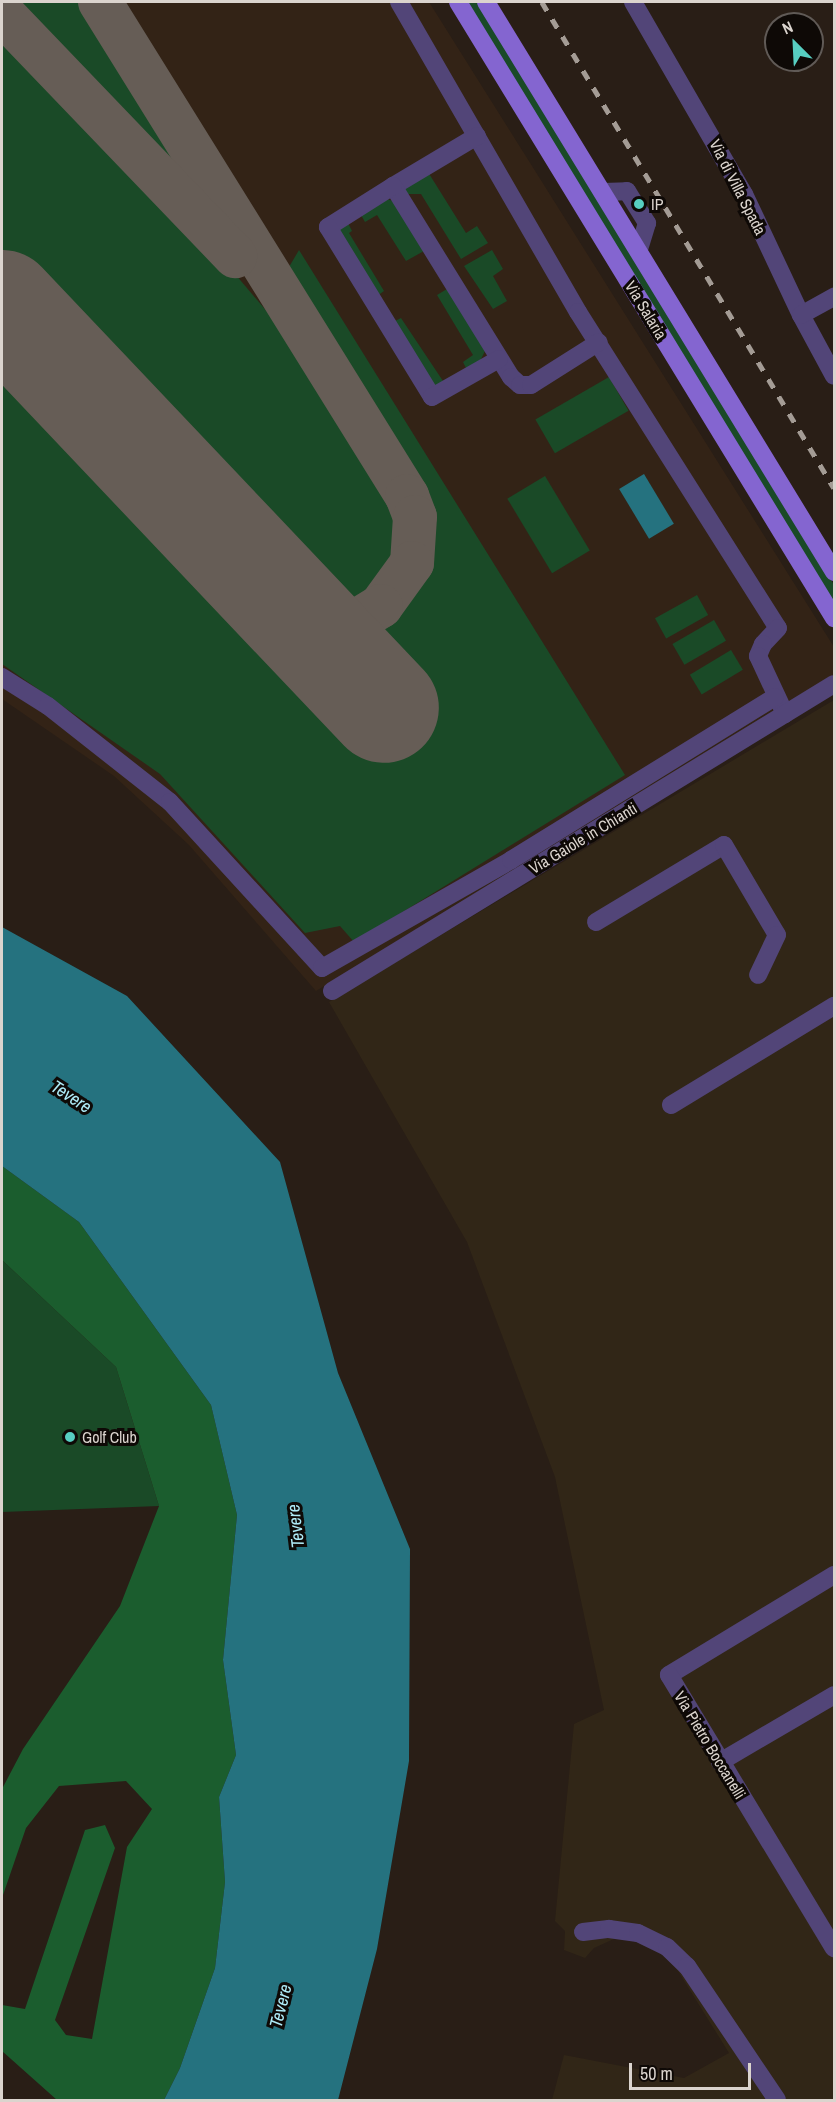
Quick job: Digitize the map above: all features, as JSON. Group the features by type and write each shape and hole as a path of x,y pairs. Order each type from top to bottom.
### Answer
{"main road":[{"name":"Via Salaria","path":"458,2 834,618"},
{"name":"Via Salaria","path":"486,2 834,572"}],"street":[{"path":"399,2 690,494 778,628 763,644 758,656 775,697 785,714"},
{"name":"Via di Villa Spada","path":"633,2 744,194 801,315 834,376"},
{"path":"477,136 328,227 432,397 499,359"},
{"path":"393,186 499,359 516,381 531,385 599,342"},
{"path":"801,315 834,297"},
{"path":"2,677 48,706 170,802 322,968 511,860 775,697"},
{"name":"Via Gaiole in Chianti","path":"332,992 834,684"},
{"path":"596,922 724,845 777,935 758,975"},
{"path":"671,1105 834,1006"},
{"name":"Via Pietro Boccanelli","path":"834,1575 669,1675 834,1948"},
{"path":"720,1762 834,1695"},
{"path":"583,1932 609,1929 638,1933 666,1947 687,1966 777,2100"}],"shaded area":[{"path":"2,2 429,2 834,647 834,676 316,991 189,845 114,776 2,699"},
{"path":"834,700 834,2100 552,2100 564,2055 684,2078 729,2053 678,1971 661,1953 642,1942 616,1938 594,1948 585,1958 564,1950 565,1931 555,1921 574,1724 604,1710 555,1477 467,1242 329,1002"}],"green space":[{"path":"13,2 82,2 185,169 180,173"},
{"path":"467,2 477,2 783,500 834,585 834,603"},
{"path":"2,33 230,268 286,334 398,516 398,554 374,588 355,599 332,600 2,256"},
{"path":"428,172 466,233 477,226 488,243 461,259 421,194 407,194 404,189"},
{"path":"384,198 393,201 424,251 406,261 377,215 365,222 361,215 348,223 352,231 349,233 384,291 377,296 339,234 339,227"},
{"path":"299,250 625,775 354,942 340,926 305,933 160,774 2,664 2,368 366,746 425,693 379,646 377,633 425,571 432,548 427,502 289,283 289,267"},
{"path":"492,250 503,269 493,276 507,301 493,309 464,266"},
{"path":"447,289 485,351 479,363 438,387 429,383 393,322 401,318 443,381 466,368 463,362 473,355 437,295"},
{"path":"609,377 628,411 555,453 535,420"},
{"path":"545,476 590,551 552,573 507,499"},
{"path":"697,595 708,615 666,638 655,618"},
{"path":"714,620 726,641 684,665 672,644"},
{"path":"731,650 743,670 702,694 690,675"},
{"path":"2,1166 79,1222 211,1405 237,1515 223,1660 236,1755 219,1797 225,1882 215,1968 180,2068 164,2100 57,2100 2,2051 2,2005 25,2009 85,1830 105,1825 115,1848 55,2020 66,2035 92,2039 127,1847 152,1809 126,1781 59,1786 26,1828 2,1898 2,1789 23,1749 120,1606 159,1506 116,1367 2,1260"},
{"name":"Golf Club","path":"2,1260 116,1367 159,1506 2,1512"}],"water":[{"path":"644,474 674,524 649,539 619,489"},
{"name":"Tevere","path":"2,927 127,996 280,1162 338,1373 410,1549 409,1761 377,1949 338,2100 164,2100 180,2068 215,1968 225,1882 219,1797 236,1755 223,1660 237,1515 211,1405 79,1222 2,1166"}],"taxiway":[{"path":"100,2 407,496 415,517 412,563 381,606 342,630 326,631 301,621"},
{"path":"2,13 235,256"}],"runway":[{"path":"2,305 384,708"}],"railway":[{"path":"542,2 834,488"}],"place":[{"name":"IP","path":"639,204"},
{"name":"Golf Club","path":"70,1437"}]}
